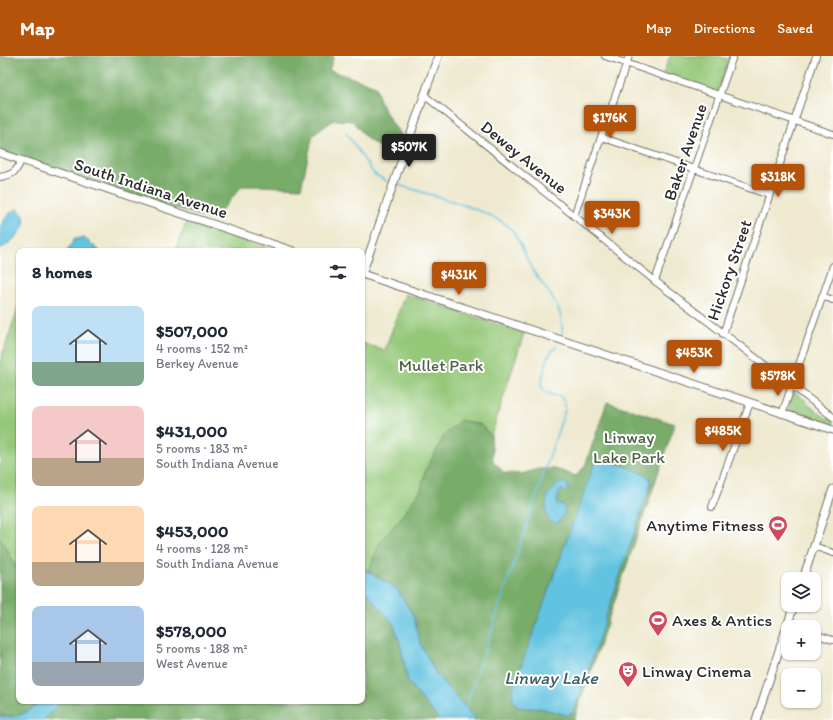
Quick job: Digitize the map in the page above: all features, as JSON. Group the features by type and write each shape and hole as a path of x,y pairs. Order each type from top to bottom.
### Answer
{"street":[{"path":"365,265 438,56"},
{"path":"605,56 833,134"},
{"path":"574,216 629,56"},
{"name":"Baker Avenue","path":"655,281 734,56"},
{"name":"Hickory Street","path":"723,334 816,56"},
{"name":"Dewey Avenue","path":"424,95 655,281 833,417"},
{"path":"601,137 769,195"},
{"name":"South Indiana Avenue","path":"0,153 284,248"},
{"path":"0,177 8,176 14,173 21,160"},
{"path":"782,414 833,266"},
{"path":"365,275 833,430"},
{"path":"822,296 833,300"},
{"path":"712,507 750,403"},
{"path":"805,572 833,489"},
{"path":"814,546 833,553"},
{"path":"821,636 833,640"},
{"path":"756,720 781,653"}],"green space":[{"path":"0,56 334,56 329,70 376,86 380,100 387,115 407,140 401,155 382,149 367,139 353,121 334,120 313,135 301,188 242,186 213,220 0,153"},
{"path":"670,56 718,56 727,59 728,62 718,90 714,92 663,74"},
{"path":"187,221 266,248 176,248"},
{"name":"Mullet Park","path":"405,294 524,333 491,436 481,425 460,420 444,436 425,472 421,490 399,520 380,542 369,571 365,569 365,344 385,350"},
{"path":"16,314 16,566 0,537 0,362"},
{"path":"793,393 806,401 806,403 827,419 830,417 833,419 833,425 788,411"},
{"name":"Linway Lake Park","path":"607,402 675,424 574,720 476,720 436,674 420,643 414,617 397,589 369,571 380,542 399,520 421,490 425,472 444,436 460,420 481,425 491,436 493,461 504,473 521,474 538,469 555,469 576,476 585,466","holes":["597,460 613,462 567,715 539,708 522,708 592,470"]},
{"path":"0,537 16,566 16,704 38,704 32,709 18,715 0,716"},
{"path":"365,592 393,623 400,643 408,682 439,720 43,720 58,704 365,704"}],"water":[{"path":"17,209 23,214 24,225 11,242 0,249 0,226 11,212"},
{"path":"84,238 96,248 69,248 74,240"},
{"name":"Linway Lake","path":"597,460 613,462 643,473 649,477 651,483 577,703 571,714 567,715 539,708 522,708 513,702 512,691 592,470"},
{"path":"559,483 565,483 568,485 568,490 565,492 562,489 559,492 557,504 564,505 564,510 558,523 550,520 546,514 546,505 547,496"},
{"path":"365,570 397,589 414,617 420,643 436,674 476,720 439,720 408,682 400,643 393,623 366,592"},
{"path":"38,704 58,704 43,720 0,720 0,716 18,715 32,709"}],"waterway":[{"path":"346,133 374,174 388,182"},
{"path":"398,185 475,209 503,222 511,229 515,234 532,270 546,288 559,310 562,334"},
{"path":"465,709 565,410 565,403 560,396 552,395 544,391 541,384 548,356 557,346"}],"place":[{"name":"Anytime Fitness","path":"778,542"},
{"name":"Axes & Antics","path":"658,637"},
{"name":"Linway Cinema","path":"628,688"}]}
